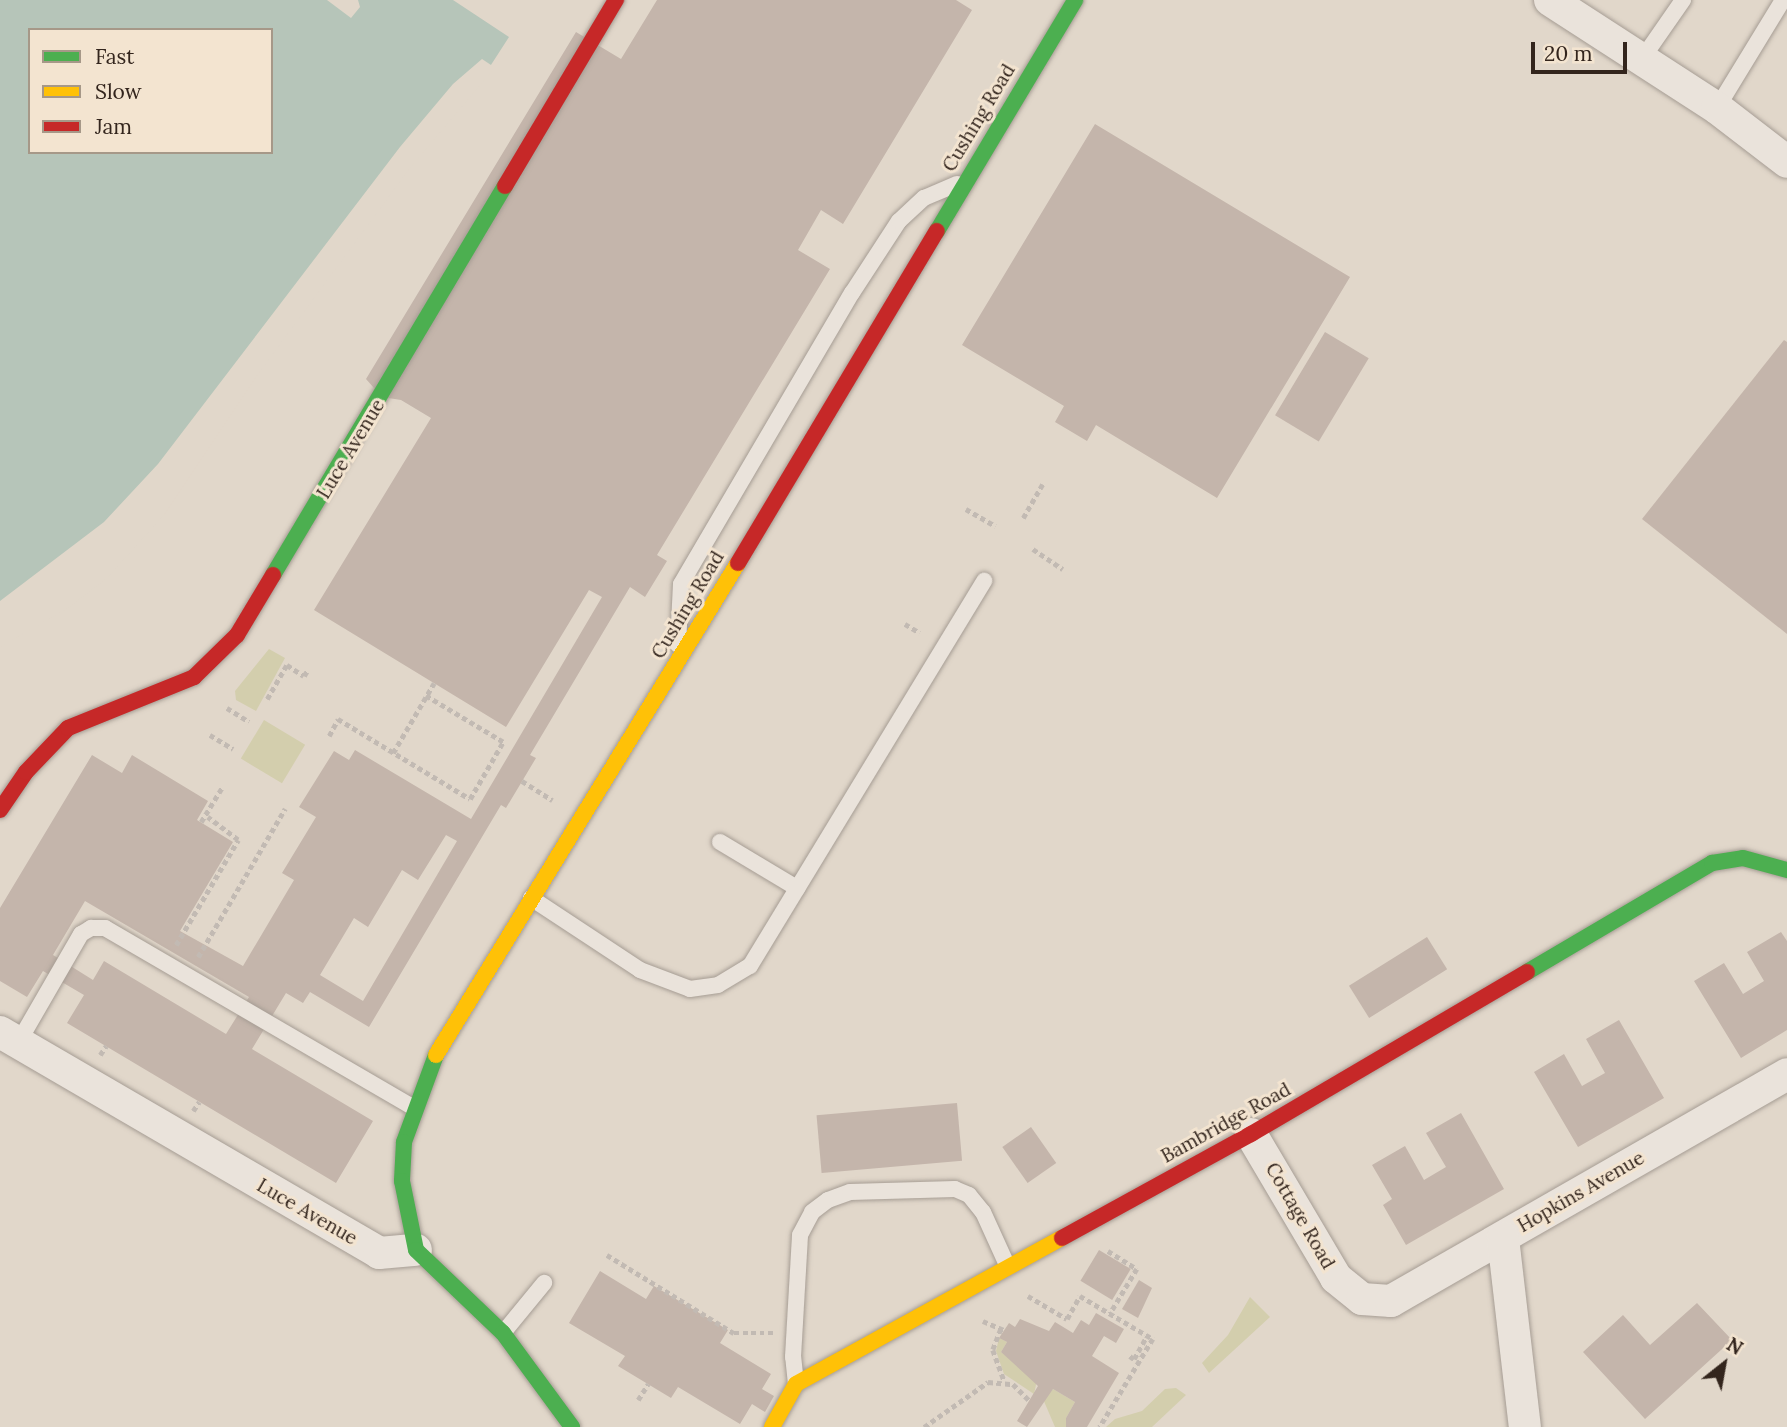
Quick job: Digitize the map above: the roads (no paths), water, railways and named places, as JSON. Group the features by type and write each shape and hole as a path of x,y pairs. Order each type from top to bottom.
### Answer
{"street":[{"name":"Luce Avenue","path":"0,810 26,772 68,728 194,677 237,635 616,0"},
{"path":"1550,0 1717,108 1787,162"},
{"name":"Cushing Road","path":"416,1250 402,1181 404,1142 414,1108 437,1052 677,665 966,180 1067,3"},
{"name":"Bambridge Road","path":"796,1384 1251,1134 1712,863 1743,858 1787,870"},
{"name":"Luce Avenue","path":"9,1037 379,1253 416,1250"},
{"name":"Hopkins Avenue","path":"1525,1427 1503,1238 1787,1074"},
{"name":"Cottage Road","path":"1251,1134 1336,1278 1362,1299 1391,1301 1503,1238"},
{"path":"416,1250 503,1333 572,1427"},
{"path":"772,1427 796,1384"}],"lane":[{"path":"1642,59 1683,0"},
{"path":"1717,108 1783,0"},
{"path":"677,665 681,584 852,293 899,221 924,198 966,180"},
{"path":"531,898 640,970 690,989 718,985 750,967 984,581"},
{"path":"720,842 797,888"},
{"path":"9,1037 87,929 113,931 414,1108"},
{"path":"796,1384 793,1357 800,1235 812,1212 828,1199 850,1192 955,1189 969,1195 982,1212 1008,1267"},
{"path":"503,1333 544,1283"}]}
